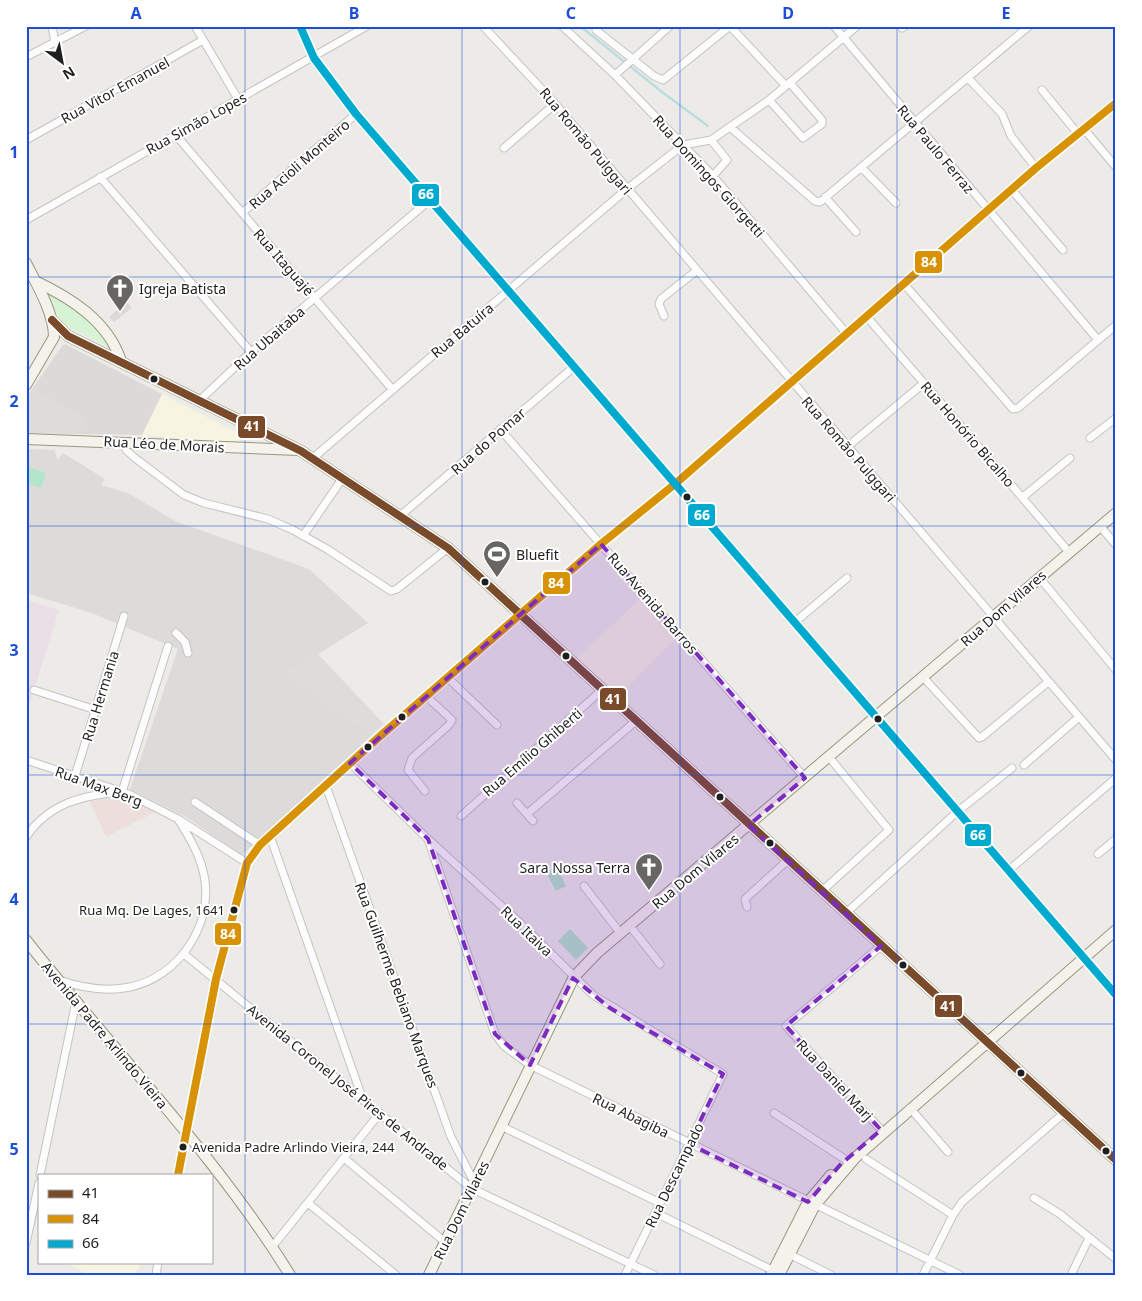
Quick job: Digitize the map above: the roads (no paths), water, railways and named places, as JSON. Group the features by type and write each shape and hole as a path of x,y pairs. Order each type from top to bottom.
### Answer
{"main road":[{"path":"26,263 52,320 54,337 26,385"},
{"path":"35,282 72,300 92,318 110,336 121,361"},
{"path":"52,320 68,336 301,450 448,548 1116,1160"},
{"path":"54,337 68,336"},
{"path":"256,448 261,444 264,432"},
{"name":"Rua Léo de Morais","path":"26,439 301,450"},
{"name":"Rua Dom Vilares","path":"429,1275 574,977 630,926 1116,513"},
{"path":"775,1274 812,1203 846,1160 988,1042 1116,930"},
{"name":"Avenida Padre Arlindo Vieira","path":"26,940 240,1200 290,1275"},
{"path":"812,1203 882,1131"}],"street":[{"path":"52,26 55,43"},
{"path":"26,57 86,26"},
{"path":"195,26 238,99"},
{"path":"300,26 314,58 356,114 431,198 1116,995"},
{"name":"Rua Simão Lopes","path":"26,220 175,134 314,58 367,26"},
{"name":"Rua Romão Pulggari","path":"483,26 555,104 1116,760"},
{"name":"Rua Domingos Giorgetti","path":"562,26 615,75 713,176 847,334"},
{"path":"615,75 670,26"},
{"path":"598,28 632,59 660,80 668,78 730,26 822,120 822,124 803,138 769,100"},
{"name":"Rua Paulo Ferraz","path":"834,26 1098,340"},
{"path":"713,176 727,160 711,140 769,100 857,26"},
{"path":"730,127 815,202 822,200 1029,26"},
{"name":"Rua Vitor Emanuel","path":"26,140 203,40"},
{"path":"968,78 1002,114 1011,136 1036,168"},
{"path":"1042,90 1078,134"},
{"path":"178,1174 216,980 247,863 260,845 350,763 601,544 675,484 1036,168 1116,103"},
{"path":"504,148 555,104"},
{"name":"Rua Acioli Monteiro","path":"242,213 356,114"},
{"path":"1084,129 1116,167"},
{"name":"Rua Itaguajé","path":"175,134 392,389"},
{"name":"Rua Batuíra","path":"313,458 627,189 683,145 711,140"},
{"path":"861,167 896,203"},
{"path":"100,177 251,352"},
{"path":"1012,190 1063,250"},
{"name":"Rua Ubaitaba","path":"199,401 251,352 431,198"},
{"path":"822,200 856,232"},
{"path":"664,316 659,304 661,299 696,271"},
{"path":"904,284 1013,409 1018,408 1116,325"},
{"name":"Rua Honório Bicalho","path":"867,317 1069,552"},
{"name":"Rua do Pomar","path":"400,516 575,366"},
{"path":"847,447 924,383"},
{"path":"1090,438 1116,418"},
{"name":"Rua Avenida Barros","path":"500,429 805,778"},
{"path":"124,442 126,450 135,458 184,495 204,503 268,519 327,549 391,591 397,589 448,548"},
{"path":"1023,497 1070,458"},
{"path":"303,536 342,479"},
{"path":"1100,526 1116,545"},
{"path":"1039,577 1116,670"},
{"path":"795,622 847,578"},
{"name":"Rua Hermania","path":"75,776 124,616"},
{"path":"176,633 185,642 188,653"},
{"path":"26,837 42,817 72,800 122,792 168,646"},
{"path":"923,677 975,736 982,737 1048,682"},
{"path":"448,678 497,725"},
{"path":"34,690 96,710"},
{"name":"Rua Emílio Ghiberti","path":"461,816 603,690"},
{"path":"425,791 408,770 412,758 452,722 426,696"},
{"path":"1024,766 1079,717"},
{"path":"527,814 637,720"},
{"path":"822,891 889,830 829,757"},
{"name":"Rua Max Berg","path":"26,760 122,792 178,818 247,863"},
{"name":"Rua Itaiva","path":"350,763 428,839 519,922 574,977 610,1008 722,1074"},
{"path":"846,913 957,812 1012,768"},
{"path":"1008,871 1116,778"},
{"name":"Rua Guilherme Bebiano Marques","path":"326,786 451,1137 472,1185"},
{"path":"195,802 260,845"},
{"path":"517,803 533,821"},
{"path":"58,980 87,988 109,990 130,987 149,980 166,970 184,954 195,937 203,918 206,882 199,856 178,818"},
{"path":"270,836 364,1100"},
{"name":"Rua Abagiba","path":"428,839 495,1034 504,1046 530,1065 960,1275"},
{"path":"1098,854 1115,842"},
{"path":"748,907 744,902 745,899 788,860"},
{"path":"584,886 621,934"},
{"path":"630,926 660,964"},
{"name":"Rua Daniel Marj","path":"881,946 786,1026 882,1131"},
{"name":"Avenida Coronel José Pires de Andrade","path":"184,954 472,1185 654,1275"},
{"path":"40,1174 76,1002"},
{"name":"Rua Descampado","path":"625,1275 722,1074"},
{"path":"908,1110 948,1152"},
{"path":"923,1275 953,1215 978,1186 1064,1112"},
{"path":"272,1247 380,1113"},
{"path":"774,1113 846,1160"},
{"path":"500,1126 660,1203"},
{"path":"344,1158 445,1242"},
{"path":"866,1159 953,1215"},
{"path":"26,1243 38,1188"},
{"path":"1034,1198 1060,1214 1116,1259"},
{"path":"308,1203 396,1275"},
{"path":"656,1213 775,1274"},
{"path":"1071,1275 1089,1238"},
{"path":"785,1253 831,1275"}],"waterway":[{"path":"580,26 662,92 708,126"}],"place":[{"name":"Igreja Batista","path":"120,312"},
{"name":"Bluefit","path":"497,578"},
{"name":"Sara Nossa Terra","path":"649,891"},
{"name":"Rua Mq. De Lages, 1641","path":"234,910"},
{"name":"Avenida Padre Arlindo Vieira, 244","path":"183,1147"}]}
